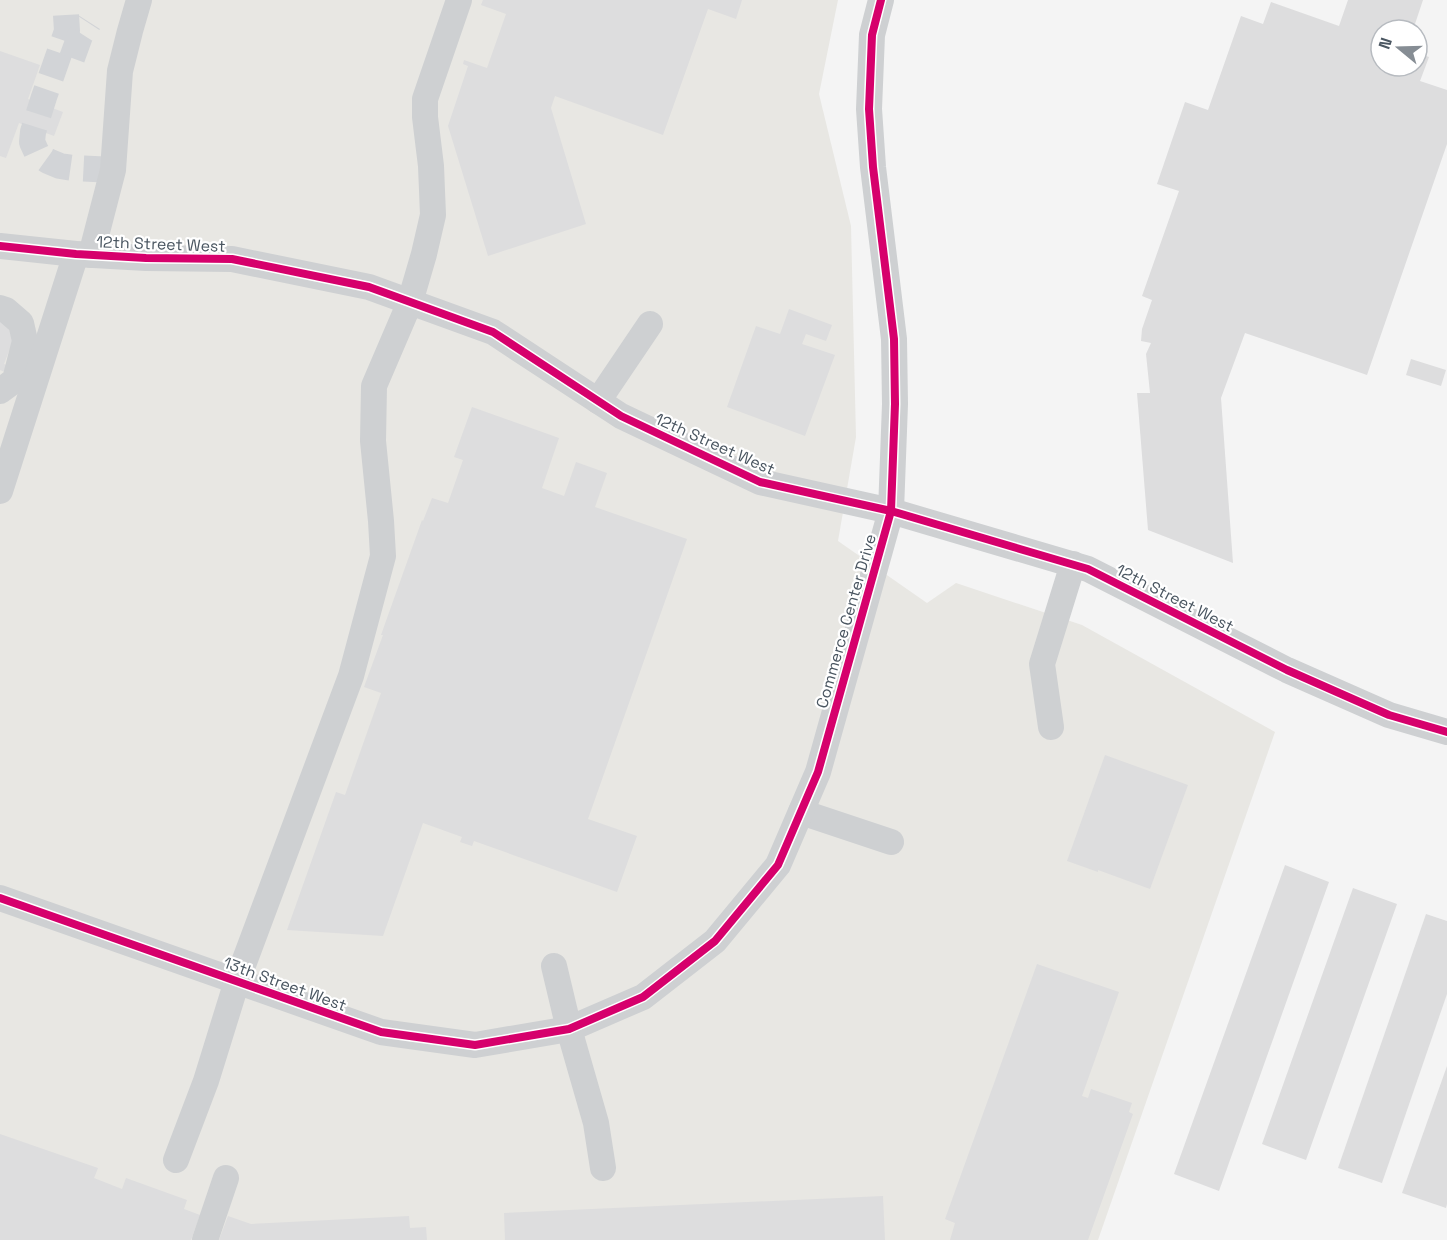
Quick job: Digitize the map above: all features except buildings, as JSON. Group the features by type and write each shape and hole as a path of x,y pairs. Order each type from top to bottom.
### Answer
{"street":[{"path":"0,491 113,170 120,71 139,0"},
{"path":"176,1160 206,1080 237,981 351,676 383,556 373,441 374,386 410,302 434,215 425,99 459,0"},
{"name":"Commerce Center Drive","path":"569,1029 643,997 715,941 778,865 818,772 891,511 896,404 894,339 873,167 869,109 872,35 881,0"},
{"name":"12th Street West","path":"0,246 146,258 232,259 369,287 493,332 621,416 759,482 891,511 1088,568 1287,670 1389,715 1447,732"},
{"path":"0,308 6,310 21,323 25,341 15,380 0,391"},
{"path":"598,401 650,324"},
{"path":"1051,727 1042,664 1072,564"},
{"path":"801,812 891,842"},
{"name":"13th Street West","path":"0,898 381,1032 475,1045 569,1029"},
{"path":"554,966 596,1123 603,1168"},
{"path":"205,1240 226,1178"}],"shaded area":[{"path":"0,0 838,0 819,94 851,226 856,437 838,541 927,603 956,583 1082,625 1275,732 1098,1240 0,1240"}],"tunnel":[{"path":"66,15 67,31 44,97 32,142 37,153 60,166 113,170"},
{"path":"72,58 80,36 89,22"}],"cycle path":[{"path":"0,898 381,1032 475,1045 569,1029 643,997 715,941 778,865 818,772 891,511 895,404 894,339 873,167 869,109 872,35 881,0"},
{"path":"0,246 146,258 232,259 369,287 493,332 621,416 760,482 891,511 1088,569 1287,670 1389,715 1447,732"}]}
